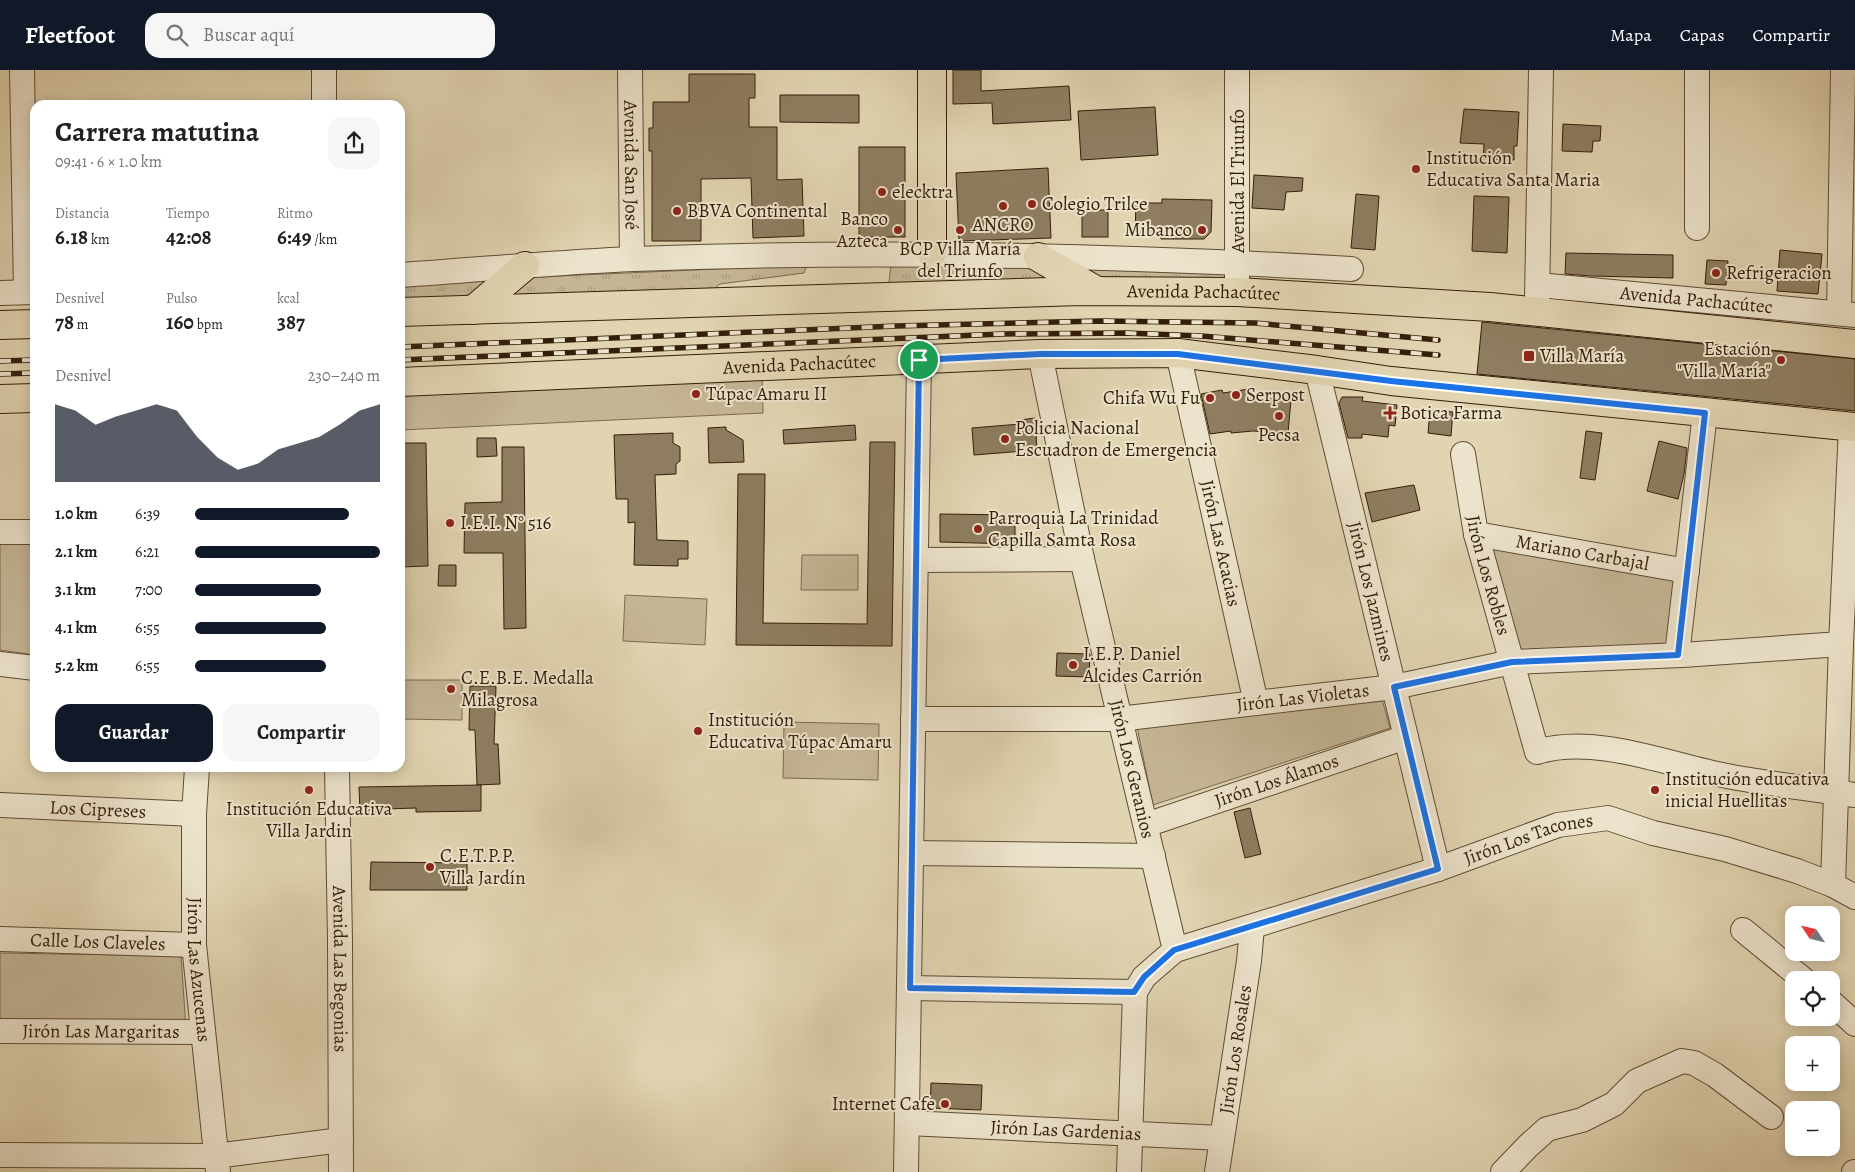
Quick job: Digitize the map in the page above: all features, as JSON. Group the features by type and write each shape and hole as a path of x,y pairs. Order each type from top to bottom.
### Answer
{"main road":[{"path":"932,70 932,254"},
{"path":"1038,257 1097,291"},
{"path":"473,310 525,266"},
{"name":"Avenida Pachacútec","path":"405,312 1097,291 1237,292 1388,300 1537,312 1855,344"},
{"path":"0,325 30,324"},
{"name":"Avenida Pachacútec","path":"405,382 1040,354 1178,354 1317,370 1391,381 1853,427"},
{"path":"0,399 30,398"}],"street":[{"path":"0,293 30,292 22,70"},
{"path":"324,70 324,100"},
{"name":"Avenida San José","path":"630,70 632,259"},
{"name":"Avenida El Triunfo","path":"1237,70 1237,292"},
{"path":"1537,312 1541,70"},
{"path":"1697,70 1697,228"},
{"path":"1843,70 1847,314"},
{"name":"Avenida Pachacútec","path":"405,275 632,259 932,254 1238,262 1351,269"},
{"name":"Avenida Pachacútec","path":"1538,285 1847,314"},
{"name":"Jirón Los Geranios","path":"1040,354 1082,558 1174,950"},
{"name":"Jirón Las Acacias","path":"1178,354 1256,703"},
{"path":"906,1172 919,360"},
{"name":"Jirón Los Jazmines","path":"1317,370 1438,869"},
{"path":"1678,655 1705,413"},
{"path":"1833,886 1846,793 1841,644 1853,427"},
{"name":"Jirón Los Robles","path":"1462,454 1476,534 1538,752 1553,747 1602,748 1730,776 1846,793"},
{"path":"0,532 30,532"},
{"name":"Mariano Carbajal","path":"1476,534 1687,571"},
{"path":"916,560 1082,558"},
{"name":"Jirón Las Violetas","path":"913,719 1119,719 1394,687 1512,662 1678,655 1841,644"},
{"path":"0,664 30,667"},
{"name":"Jirón Los Álamos","path":"1146,825 1406,737"},
{"name":"Jirón Las Azucenas","path":"196,772 194,946 217,1164"},
{"name":"Avenida Las Begonias","path":"337,772 341,1172"},
{"name":"Los Cipreses","path":"0,805 194,814"},
{"name":"Jirón Los Tacones","path":"1174,950 1438,869 1558,825 1608,818 1653,833 1725,849 1797,871 1855,897"},
{"path":"912,853 1153,856"},
{"name":"Jirón Los Rosales","path":"1217,1172 1252,927"},
{"path":"1744,930 1793,971"},
{"name":"Calle Los Claveles","path":"0,938 194,946"},
{"path":"1129,1172 1134,992 1144,977 1174,950"},
{"path":"910,988 1134,992"},
{"path":"1840,1010 1855,1024"},
{"name":"Jirón Las Margaritas","path":"0,1031 203,1032"},
{"path":"1503,1172 1547,1129 1582,1120 1614,1104 1637,1081 1682,1061 1694,1063 1715,1075 1770,1117"},
{"name":"Jirón Las Gardenias","path":"908,1123 1222,1138"},
{"path":"0,1155 217,1164 340,1140"}],"green space":[{"path":"891,263 1227,270 1227,285 889,283"},
{"path":"807,265 804,273 720,284 711,292 405,302 405,283"},
{"path":"762,374 763,413 405,430 405,387"},
{"path":"30,542 30,654 0,650 0,543"},
{"path":"1485,542 1680,577 1671,647 1518,651"},
{"path":"802,555 858,555 858,590 801,590"},
{"path":"625,595 707,599 705,645 623,641"},
{"path":"405,680 462,680 462,720 405,719"},
{"path":"1382,699 1390,728 1153,805 1136,722"},
{"path":"784,722 879,724 878,780 783,778"},
{"path":"0,953 181,956 186,1028 0,1025"}],"building":[{"path":"953,70 981,70 981,91 1069,86 1071,120 993,124 992,103 953,104"},
{"path":"689,74 755,74 755,98 749,98 749,127 777,127 777,180 802,179 804,236 753,238 751,178 701,179 701,241 652,241 652,151 649,151 649,128 653,128 653,102 689,102"},
{"path":"780,95 859,95 859,123 780,122"},
{"path":"1155,107 1158,155 1081,160 1078,111"},
{"path":"1464,109 1519,112 1517,146 1514,146 1514,160 1483,159 1484,144 1460,143"},
{"path":"1563,124 1601,126 1600,141 1593,141 1592,152 1562,151"},
{"name":"elecktra","path":"859,147 905,147 905,237 859,237"},
{"path":"1048,168 1051,238 959,241 956,173"},
{"path":"1254,175 1303,178 1302,191 1286,192 1284,210 1252,208"},
{"path":"1356,194 1379,196 1375,250 1351,248"},
{"path":"1474,196 1509,197 1507,253 1472,251"},
{"path":"1162,199 1212,200 1211,232 1204,239 1161,239 1161,233 1135,233 1136,203 1162,203"},
{"path":"1082,210 1108,210 1108,237 1082,237"},
{"path":"1780,250 1822,254 1818,294 1777,291"},
{"path":"1566,253 1673,255 1673,278 1565,274"},
{"name":"Refrigeracion","path":"1707,260 1728,261 1726,285 1705,284"},
{"name":"Estación \"Villa María\"","path":"1482,322 1855,359 1855,411 1477,374"},
{"path":"1249,389 1250,397 1291,400 1288,433 1253,431 1231,433 1231,431 1210,434 1201,394 1222,390 1223,393"},
{"path":"1342,397 1363,397 1362,401 1397,405 1395,426 1389,425 1388,437 1362,434 1362,438 1348,438 1339,403"},
{"path":"1430,410 1453,412 1451,436 1428,433"},
{"name":"Policia Nacional Escuadron de Emergencia","path":"1035,418 1037,450 974,455 972,428 1020,424 1020,420"},
{"path":"855,425 856,440 784,444 783,430"},
{"path":"726,427 726,430 743,440 744,462 709,463 708,428"},
{"path":"1586,431 1602,433 1595,480 1580,478"},
{"path":"673,433 673,443 680,447 680,461 676,464 676,474 655,475 657,540 688,541 688,559 678,559 678,566 634,565 635,522 628,523 628,499 616,499 614,435"},
{"path":"477,438 496,438 497,456 477,457"},
{"path":"1659,441 1687,448 1684,474 1678,499 1647,491"},
{"path":"870,442 895,442 892,646 736,645 738,474 765,474 763,623 867,624"},
{"path":"405,443 426,443 428,566 405,567"},
{"path":"502,447 524,447 526,628 504,629 503,553 464,553 465,503 502,502"},
{"path":"1414,485 1420,510 1372,522 1365,493"},
{"name":"Parroquia La Trinidad Capilla Samta Rosa","path":"940,514 1015,515 1015,544 940,542"},
{"path":"439,565 456,565 456,586 438,586"},
{"name":"I.E.P. Daniel Alcides Carrión","path":"1057,653 1090,654 1089,677 1056,676"},
{"path":"470,686 496,686 494,744 498,744 500,784 477,785 475,730 469,730"},
{"path":"481,785 481,811 416,812 416,808 385,809 385,812 360,812 359,787"},
{"path":"1250,808 1261,854 1245,858 1234,812"},
{"path":"371,862 467,863 467,890 370,890"},
{"path":"931,1083 982,1085 981,1110 930,1108"}],"railway":[{"path":"405,347 896,326 1099,321 1255,323 1438,340"},
{"path":"405,360 1002,334 1127,333 1201,336 1438,355"},
{"path":"0,361 30,360"},
{"path":"0,374 30,373"}],"place":[{"name":"Institución Educativa Santa Maria","path":"1416,169"},
{"name":"elecktra","path":"882,192"},
{"name":"Colegio Trilce","path":"1032,204"},
{"name":"ANCRO","path":"1003,206"},
{"name":"BBVA Continental","path":"677,211"},
{"name":"Banco Azteca","path":"898,230"},
{"name":"BCP Villa María del Triunfo","path":"960,230"},
{"name":"Mibanco","path":"1202,230"},
{"name":"Refrigeracion","path":"1716,273"},
{"name":"Villa María","path":"1529,356"},
{"name":"Estación \"Villa María\"","path":"1781,360"},
{"name":"Túpac Amaru II","path":"696,394"},
{"name":"Serpost","path":"1236,395"},
{"name":"Chifa Wu Fu","path":"1210,398"},
{"name":"Botica Farma","path":"1390,413"},
{"name":"Pecsa","path":"1279,416"},
{"name":"Policia Nacional Escuadron de Emergencia","path":"1005,439"},
{"name":"I.E.I. N° 516","path":"450,523"},
{"name":"Parroquia La Trinidad Capilla Samta Rosa","path":"978,529"},
{"name":"I.E.P. Daniel Alcides Carrión","path":"1073,665"},
{"name":"C.E.B.E. Medalla Milagrosa","path":"451,689"},
{"name":"Institución Educativa Túpac Amaru","path":"698,731"},
{"name":"Institución Educativa Villa Jardin","path":"309,790"},
{"name":"Institución educativa inicial Huellitas","path":"1655,790"},
{"name":"C.E.T.P.P. Villa Jardín","path":"430,867"},
{"name":"Internet Cafe","path":"945,1104"}],"route":[{"path":"1040,354 1178,354 1317,370 1391,381 1705,413 1678,655 1512,662 1394,687 1438,869 1174,950 1144,977 1134,992 910,988 919,360 1040,354"}]}
